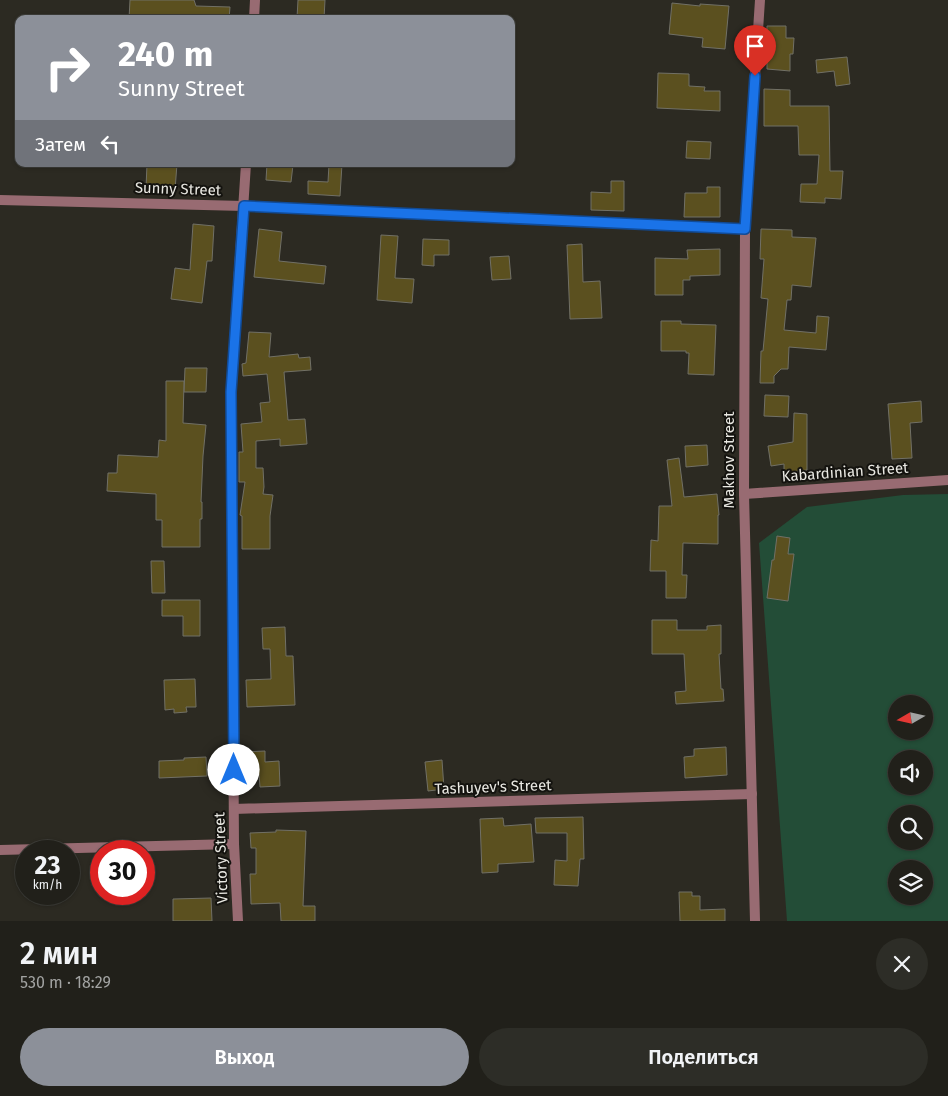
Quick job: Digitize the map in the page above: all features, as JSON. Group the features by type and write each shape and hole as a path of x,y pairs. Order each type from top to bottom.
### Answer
{"street":[{"path":"254,15 255,0"},
{"name":"Makhov Street","path":"755,921 744,494 745,229 760,0"},
{"name":"Victory Street","path":"238,921 234,844 231,392 246,167"},
{"name":"Sunny Street","path":"0,200 244,206 745,229"},
{"name":"Kabardinian Street","path":"744,494 948,480"},
{"name":"Tashuyev's Street","path":"234,809 752,794"},
{"path":"0,850 234,844"}],"green space":[{"path":"948,494 948,921 787,921 759,543 807,507 903,495"}],"building":[{"path":"130,0 194,0 196,6 230,7 229,15 129,15"},
{"path":"298,0 325,0 324,15 297,15"},
{"path":"672,3 700,6 700,4 729,6 725,49 702,47 703,38 669,34"},
{"path":"767,26 786,26 786,38 794,38 793,54 790,54 790,71 767,69"},
{"path":"847,57 850,84 836,86 834,71 817,73 816,60"},
{"path":"658,73 689,74 689,86 705,87 704,91 720,91 720,111 657,108"},
{"path":"764,89 790,90 790,106 829,106 830,171 843,171 841,199 825,198 825,203 800,202 801,184 817,184 819,155 799,155 798,126 764,126"},
{"path":"687,141 711,142 710,159 686,158"},
{"path":"147,167 177,167 175,190 146,188"},
{"path":"267,167 293,167 291,182 266,180"},
{"path":"329,167 342,167 340,196 308,194 308,181 328,182"},
{"path":"611,181 624,181 624,211 591,210 591,192 611,193"},
{"path":"707,187 720,187 720,217 684,217 685,193 707,193"},
{"path":"193,224 214,226 212,261 207,261 202,303 171,299 175,268 190,270"},
{"path":"259,229 282,232 279,261 326,266 324,284 254,277"},
{"path":"761,229 792,230 792,237 816,238 811,287 792,285 791,300 787,300 784,330 816,333 817,316 829,317 826,350 789,347 788,369 781,369 774,376 774,383 760,383 761,351 763,351 768,299 761,298 764,259 760,259"},
{"path":"381,235 398,236 395,278 414,279 412,303 377,300"},
{"path":"423,239 449,240 449,255 434,255 434,266 422,265"},
{"path":"582,244 583,282 600,281 602,318 570,319 567,245"},
{"path":"720,249 720,275 690,276 690,280 683,280 683,295 655,295 655,258 688,259 687,250"},
{"path":"509,256 511,279 492,280 490,257"},
{"path":"661,321 681,321 681,324 716,325 714,375 688,374 689,353 686,353 686,351 661,351"},
{"path":"249,332 271,333 269,357 298,354 299,358 310,357 311,370 284,372 288,420 305,419 307,444 280,446 280,439 256,441 256,468 263,468 263,494 273,495 270,516 270,549 242,549 242,516 240,515 245,482 239,482 239,452 243,452 241,424 262,422 260,403 270,402 267,374 243,376 242,364 246,363"},
{"path":"185,368 207,368 206,392 184,392"},
{"path":"166,381 184,381 183,423 206,425 200,547 162,547 162,520 156,520 156,494 107,491 108,473 117,473 118,455 158,457 159,440 166,441"},
{"path":"765,395 789,396 788,417 764,416"},
{"path":"921,401 922,422 910,423 912,458 892,459 888,404"},
{"path":"794,413 807,414 807,470 784,473 784,464 771,466 768,446 793,442"},
{"path":"707,445 708,465 686,467 685,446"},
{"path":"679,458 684,497 717,494 719,515 718,544 683,543 682,575 687,575 686,598 666,598 666,571 650,571 651,540 658,541 659,506 672,506 667,460"},
{"path":"777,536 790,538 788,554 794,554 788,601 767,598"},
{"path":"151,561 164,561 165,593 152,593"},
{"path":"162,600 200,600 200,636 183,636 183,616 162,616"},
{"path":"652,620 677,620 677,630 707,630 707,626 721,625 721,654 719,654 721,689 723,689 724,701 676,704 675,692 686,691 684,654 652,654"},
{"path":"285,627 286,656 293,656 295,705 247,707 246,680 271,679 270,649 263,649 262,628"},
{"path":"195,679 196,707 186,707 187,712 174,713 174,709 165,710 164,680"},
{"path":"726,747 727,775 685,778 684,757 694,756 694,749"},
{"path":"265,751 265,762 279,761 280,786 260,787 259,774 240,774 240,763 244,763 243,752"},
{"path":"206,757 207,776 159,778 159,761"},
{"path":"442,760 444,789 428,791 425,762"},
{"path":"583,817 584,859 580,859 578,886 554,885 555,860 567,861 567,833 536,833 535,818"},
{"path":"503,818 504,826 531,824 534,862 498,864 498,872 482,873 480,819"},
{"path":"276,830 306,831 303,906 315,906 315,921 281,921 280,903 251,904 250,874 256,874 256,848 251,848 250,833 276,832"},
{"path":"679,892 692,892 692,896 700,896 700,910 725,909 725,921 680,921"},
{"path":"211,898 212,921 173,921 173,899"}],"route":[{"path":"234,770 231,392 244,206 745,229 755,76"}]}
